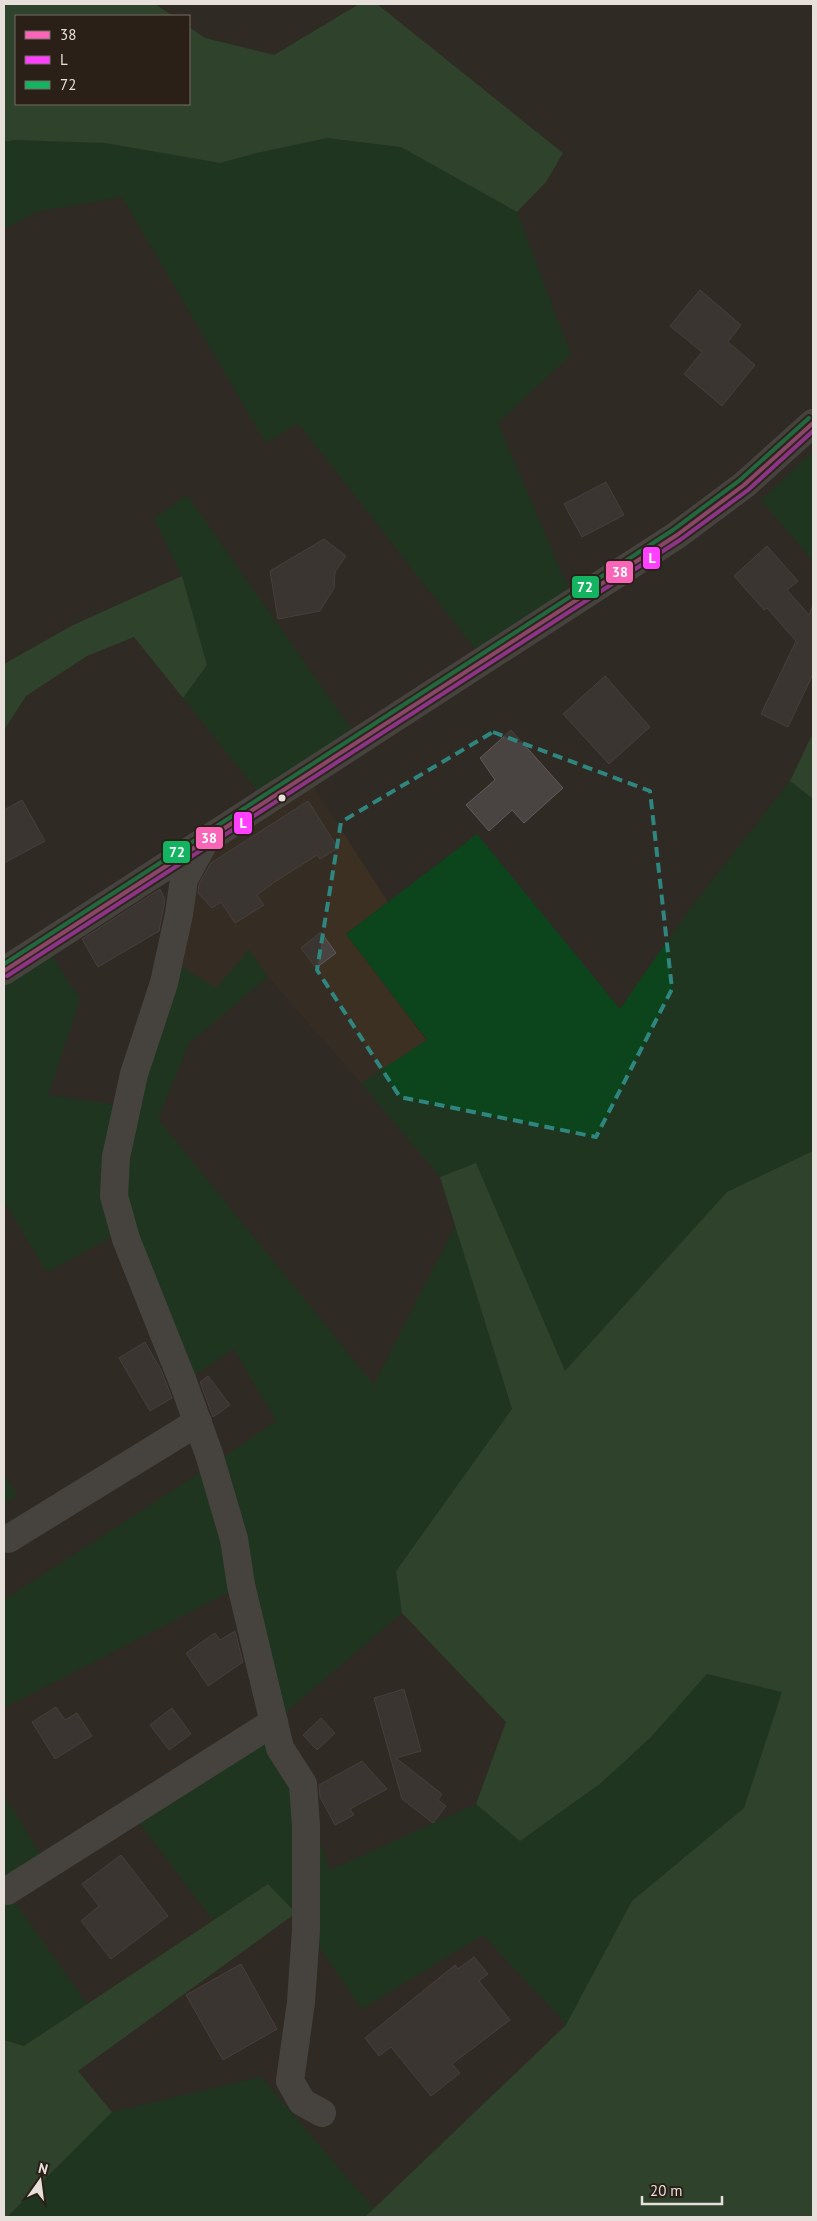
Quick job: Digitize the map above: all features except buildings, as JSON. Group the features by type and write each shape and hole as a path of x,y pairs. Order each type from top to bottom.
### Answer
{"main road":[{"path":"4,971 677,535 744,485 813,423"}],"lane":[{"path":"206,839 184,880 179,914 164,983 134,1074 118,1147 114,1196 126,1240 198,1422 234,1539 241,1585 280,1748 303,1784 306,1826 306,1930 303,1984 290,2081 302,2102 322,2113"},
{"path":"8,1539 198,1422"},
{"path":"7,1891 274,1722"}],"highlighted area":[{"path":"493,732 650,791 672,989 596,1137 400,1097 317,970 341,822"}],"shaded area":[{"path":"306,775 388,902 346,934 427,1041 361,1083 268,977 250,951 216,988 175,963 206,845"}],"green space":[{"path":"4,4 155,4 172,15 15,15 15,105 190,105 190,28 205,38 274,55 359,4 377,4 563,153 546,182 517,212 401,147 327,138 220,163 105,143 14,140 4,142"},
{"path":"327,138 401,147 517,212 571,355 498,423 574,602 483,659 298,423 266,443 122,197 39,211 4,229 4,142 14,140 105,143 220,163"},
{"path":"813,451 813,561 761,500"},
{"path":"187,495 359,740 260,794 183,698 207,665 182,576 154,519"},
{"path":"182,576 207,665 183,698 134,637 87,656 26,696 4,730 4,664 73,625"},
{"path":"813,733 813,799 790,781"},
{"path":"790,781 813,799 813,1151 727,1192 565,1371 476,1164 440,1177 361,1083 427,1040 346,934 477,834 620,1009 688,911"},
{"path":"45,945 80,999 48,1095 134,1107 175,963 216,988 249,950 268,977 189,1043 158,1119 374,1385 455,1226 512,1410 396,1571 402,1613 274,1722 241,1586 4,1708 4,1600 212,1465 276,1421 234,1349 185,1381 126,1229 47,1272 4,1201 4,972"},
{"path":"813,1151 813,2217 365,2217 566,2025 632,1901 744,1808 782,1692 707,1674 651,1737 601,1783 520,1841 476,1804 506,1722 402,1613 396,1571 512,1409 440,1177 476,1163 565,1371 727,1192"},
{"path":"4,1474 17,1495 4,1504"},
{"path":"707,1674 782,1692 744,1808 632,1901 567,2025 483,1935 362,2009 296,1913 268,1884 213,1920 131,1812 274,1722 330,1870 476,1804 520,1840 601,1783 651,1737"},
{"path":"4,1795 47,1865 7,1891 87,2004 24,2046 4,2040"},
{"path":"268,1884 296,1913 78,2071 112,2112 7,2217 4,2217 4,2040 24,2046"},
{"path":"261,2077 374,2209 365,2217 7,2217 112,2112"}],"transit line":[{"name":"72","path":"4,964 673,530 740,480 809,418"},
{"name":"38","path":"4,971 677,535 744,485 813,423"},
{"name":"L","path":"7,976 680,540 748,490 813,431"}]}
